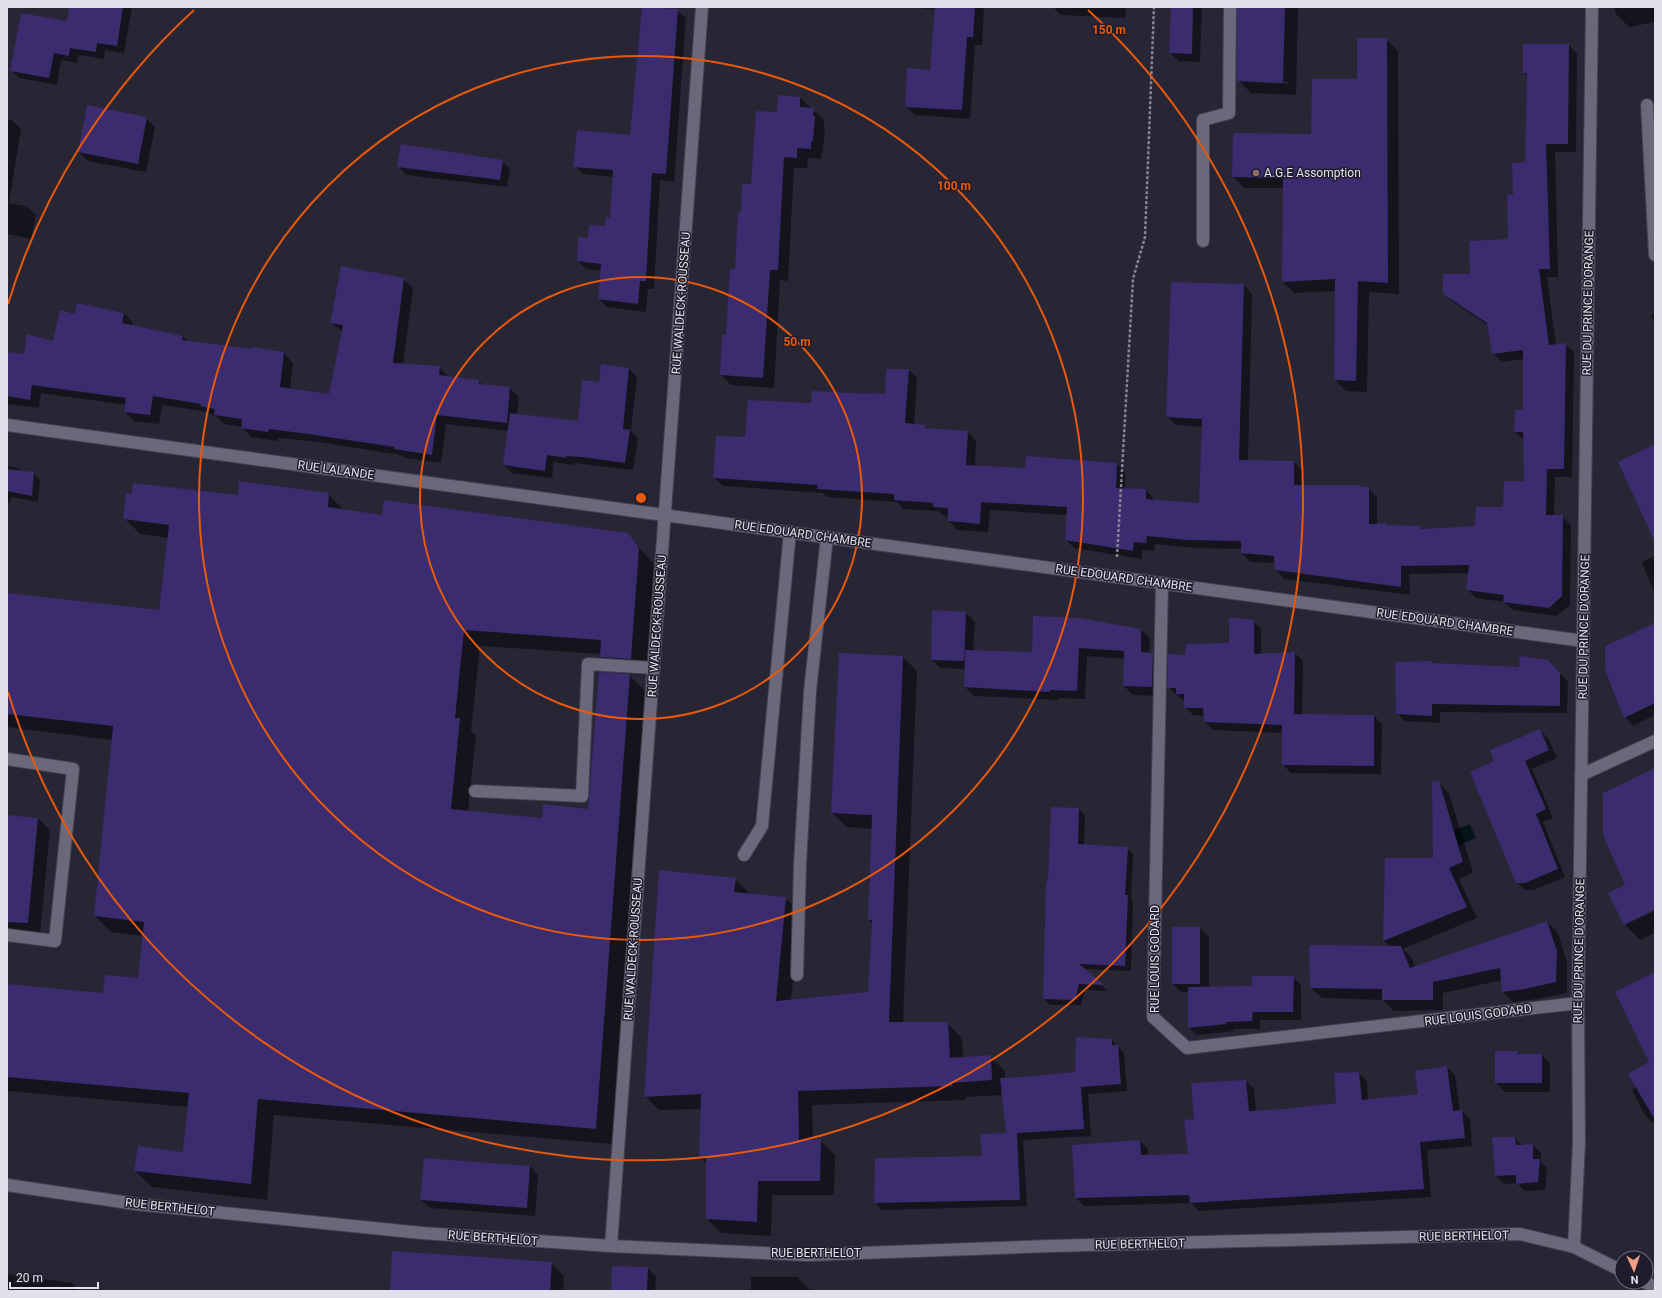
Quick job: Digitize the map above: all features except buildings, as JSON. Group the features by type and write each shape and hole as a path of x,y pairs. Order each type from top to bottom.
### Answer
{"street":[{"name":"RUE WALDECK-ROUSSEAU","path":"611,1246 702,7"},
{"path":"1203,241 1203,120 1229,112 1230,7"},
{"name":"RUE DU PRINCE D'ORANGE","path":"1574,1247 1579,1142 1578,1003 1592,7"},
{"path":"1647,105 1655,255"},
{"name":"RUE LALANDE","path":"7,425 665,515"},
{"name":"RUE EDOUARD CHAMBRE","path":"665,515 1584,641"},
{"path":"744,855 762,826 790,532"},
{"path":"798,975 800,864 810,691 827,537"},
{"name":"RUE LOUIS GODARD","path":"1162,583 1153,1017 1187,1048 1578,1003"},
{"path":"475,791 582,796 588,664 654,668"},
{"path":"1581,774 1655,742"},
{"path":"7,760 74,769 55,940 7,936"},
{"name":"RUE BERTHELOT","path":"7,1185 136,1204 422,1233 611,1246 807,1255 1050,1246 1520,1234 1574,1247 1614,1267"}],"path":[{"path":"1116,577 1133,279 1145,237 1154,7"}],"shaded area":[{"path":"1470,824 1476,838 1443,852 1437,837"}],"place":[{"name":"A.G.E Assomption","path":"1256,173"}]}
